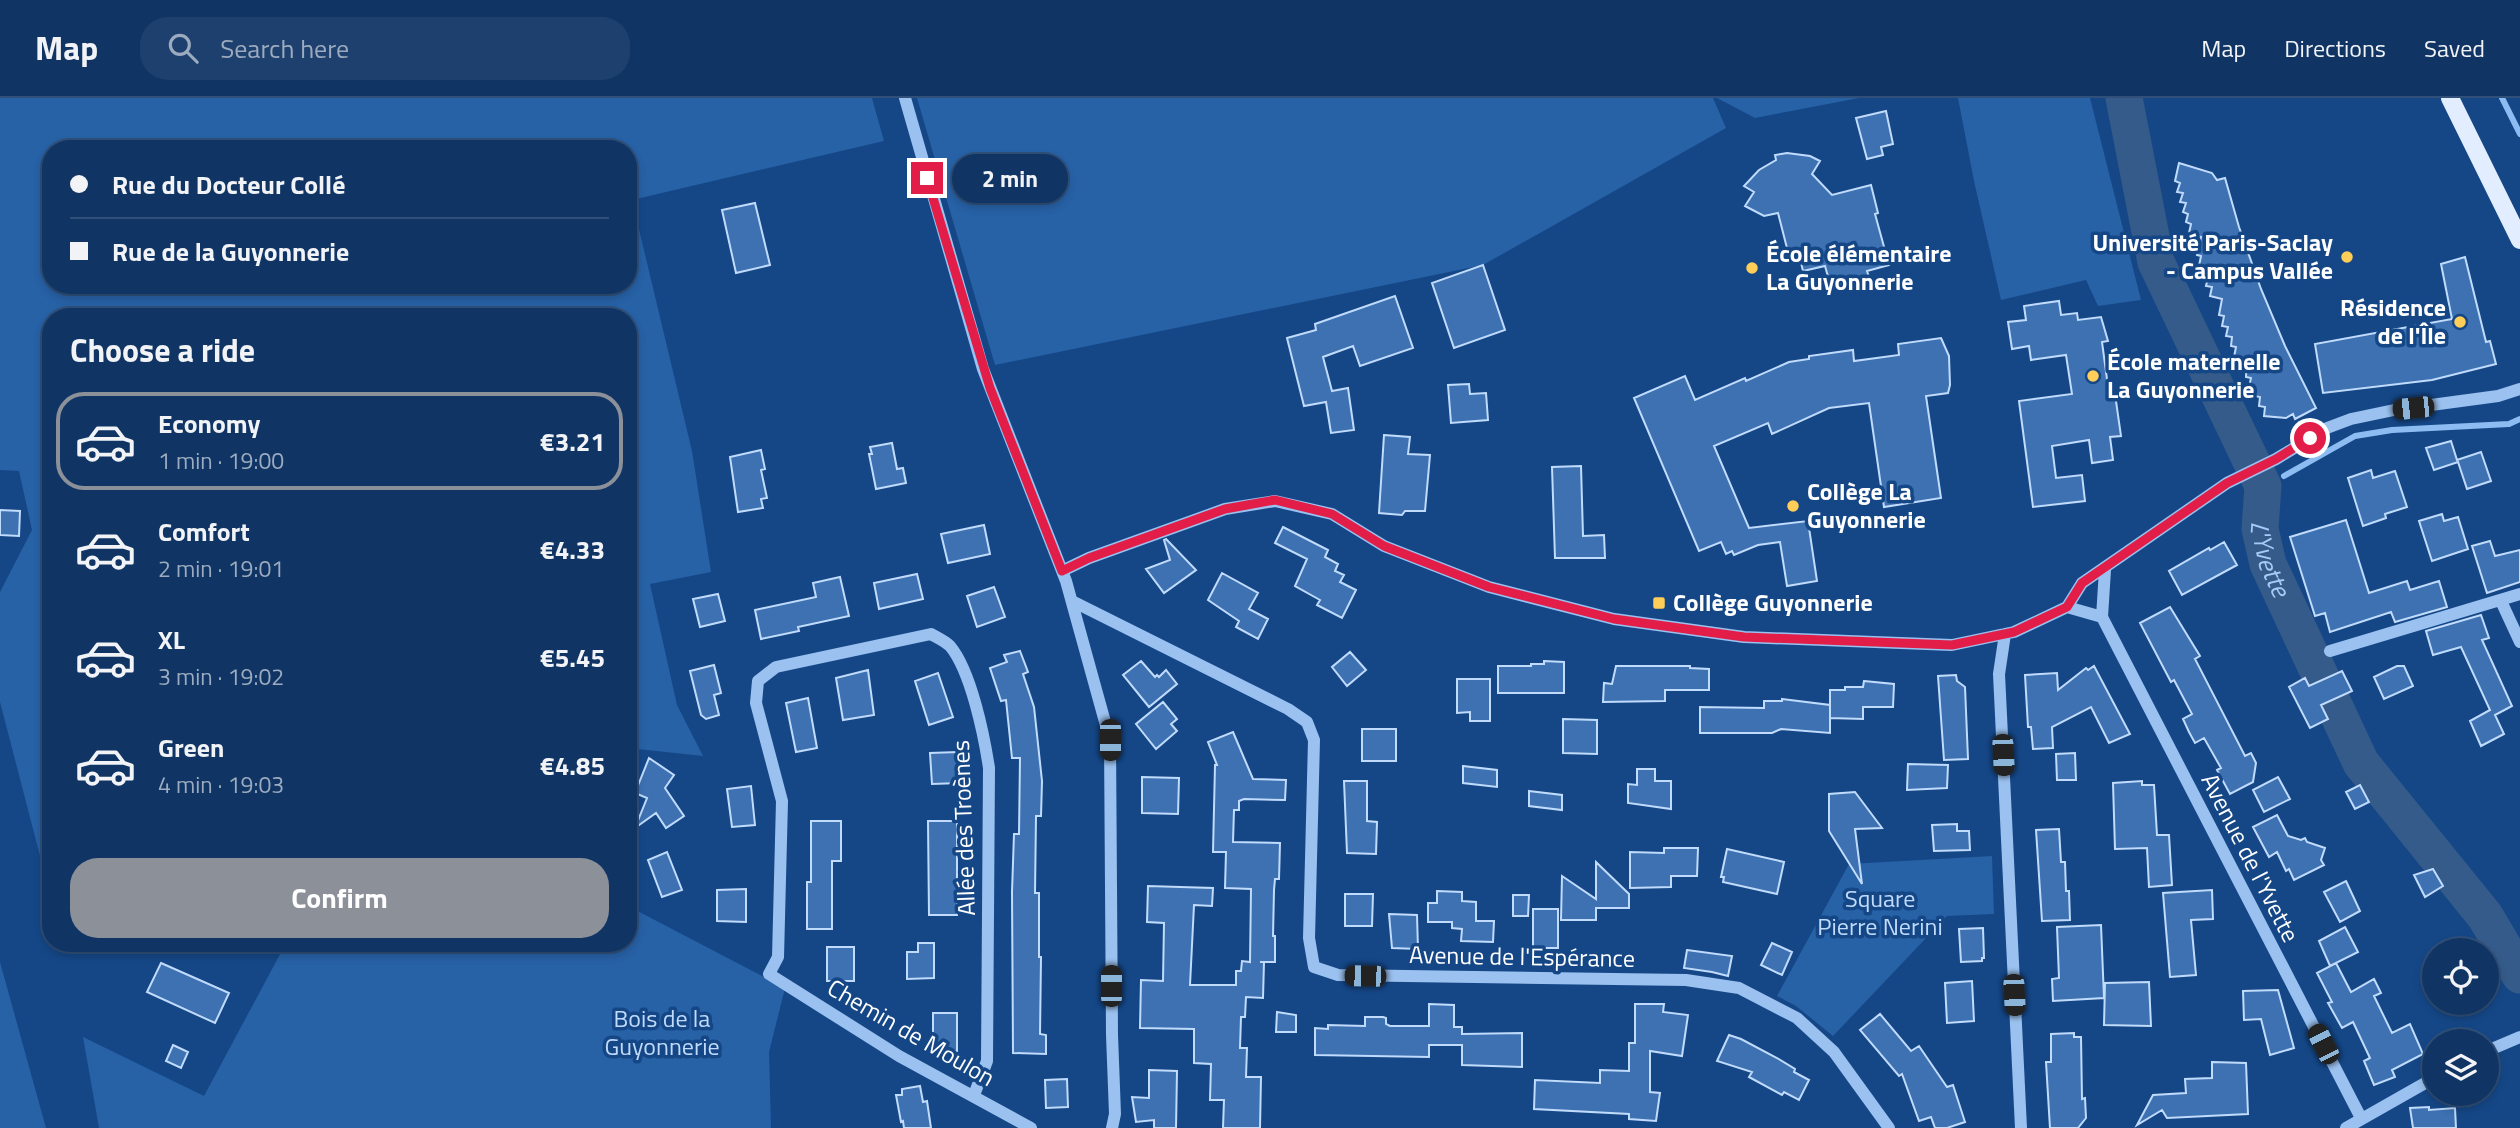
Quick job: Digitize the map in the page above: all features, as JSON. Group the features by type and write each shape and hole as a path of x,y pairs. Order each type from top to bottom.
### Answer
{"main road":[{"path":"2450,98 2520,240"}],"street":[{"path":"905,98 983,369 1062,571 1110,740 1115,1114 1112,1128"},
{"path":"1062,571 1089,558 1225,509 1275,500 1332,514 1384,546 1489,587 1614,619 1744,637 1952,645 2014,632 2067,607 2082,583 2227,483 2268,463 2327,428 2351,419 2394,410 2498,396 2520,389"},
{"path":"2067,607 2102,617 2105,569"},
{"path":"2330,651 2520,594"},
{"name":"Avenue de l'Espérance","path":"1072,601 1288,709 1307,722 1314,740 1309,938 1314,967 1338,975 1686,980 1739,988 1797,1018 1835,1052 1889,1128"},
{"path":"2501,601 2520,642"},
{"name":"Avenue de l'Yvette","path":"2102,617 2361,1118"},
{"name":"Allée des Troènes","path":"769,974 778,957 782,801 756,703 758,681 776,667 931,634 949,645 964,673 982,724 989,768 987,1061 974,1095"},
{"path":"2005,634 1999,674 2021,1128"},
{"name":"Chemin de Moulon","path":"769,974 899,1056 1031,1128"},
{"path":"2499,1046 2520,1037"},
{"path":"2346,1128 2422,1085"},
{"path":"1115,1114 1121,1128"}],"green space":[{"path":"0,98 872,98 884,141 637,199 637,140 42,140 42,294 637,294 637,221 692,451 711,572 650,584 677,705 703,756 637,749 637,308 42,308 42,864 0,702 0,592 32,530 19,471 0,470"},
{"path":"917,98 1713,98 1726,128 1483,265 995,365"},
{"path":"1717,98 1859,98 1755,118"},
{"path":"1958,98 2090,98 2141,300 2098,306 2086,280 2001,300"},
{"name":"Square Pierre Nerini","path":"1992,856 1994,914 1947,916 1833,1036 1796,1006 1777,996 1849,864"},
{"name":"Bois de la Guyonnerie","path":"637,911 785,988 769,1052 771,1128 99,1128 83,1037 204,1096 281,952 637,952"},
{"path":"0,962 46,1128 0,1128"}],"building":[{"path":"1886,111 1893,144 1881,147 1883,155 1867,159 1856,118"},
{"path":"1787,153 1810,156 1820,161 1812,174 1832,195 1871,185 1878,213 1875,214 1889,265 1867,271 1869,277 1831,287 1825,266 1803,271 1798,250 1788,252 1778,213 1764,216 1745,206 1754,192 1744,186 1759,170 1776,160 1775,155"},
{"path":"2179,163 2212,173 2217,180 2225,178 2261,289 2285,346 2316,408 2295,419 2293,414 2286,418 2264,416 2265,407 2259,406 2260,397 2254,396 2255,388 2249,387 2251,378 2246,377 2247,359 2234,357 2236,347 2231,346 2232,337 2226,336 2228,327 2222,326 2224,316 2219,315 2222,299 2210,296 2212,287 2206,286 2208,277 2203,275 2205,267 2199,266 2201,256 2197,255 2201,237 2189,233 2191,224 2186,222 2188,214 2183,212 2186,203 2180,202 2183,193 2177,192 2180,183 2175,181"},
{"path":"755,203 770,265 736,273 722,210"},
{"name":"Résidence de l'Île","path":"2465,257 2486,342 2490,341 2496,364 2432,380 2323,393 2315,344 2452,319 2441,264"},
{"path":"1483,265 1505,330 1454,348 1432,283"},
{"path":"1395,296 1413,348 1360,366 1353,346 1323,357 1332,391 1348,388 1354,430 1331,433 1326,402 1304,406 1287,338 1316,330 1315,324"},
{"path":"2059,301 2061,315 2077,313 2078,320 2101,317 2108,341 2102,342 2109,394 2115,394 2121,436 2110,437 2113,460 2092,463 2089,440 2052,446 2056,478 2082,475 2085,501 2033,507 2019,401 2072,394 2066,355 2031,360 2029,346 2012,349 2008,322 2026,320 2024,306"},
{"path":"1941,338 1949,356 1948,393 1926,396 1941,498 1884,507 1869,403 1829,408 1772,434 1768,423 1714,446 1749,528 1808,521 1817,581 1787,586 1780,542 1758,545 1734,555 1732,551 1726,554 1721,542 1699,551 1634,398 1685,376 1695,400 1789,362 1809,359 1809,356 1853,350 1854,361 1899,355 1898,344"},
{"path":"1469,384 1470,394 1486,393 1488,420 1451,423 1448,385"},
{"path":"1384,435 1410,437 1408,454 1430,455 1425,511 1405,511 1402,515 1379,513"},
{"path":"2451,441 2457,460 2481,452 2491,481 2467,489 2458,462 2434,470 2426,448"},
{"path":"892,443 897,469 903,468 906,483 876,489 870,447"},
{"path":"761,450 765,469 761,470 767,498 761,499 763,508 738,512 730,457"},
{"path":"1581,466 1583,536 1604,535 1605,558 1555,558 1552,467"},
{"path":"2371,470 2373,478 2395,471 2407,507 2385,514 2386,518 2363,526 2348,478"},
{"path":"0,510 20,511 19,536 0,535"},
{"path":"2442,514 2444,521 2458,517 2468,549 2432,561 2419,521"},
{"path":"2346,520 2369,593 2407,581 2410,590 2439,581 2447,607 2395,622 2391,612 2330,632 2325,613 2315,616 2290,537"},
{"path":"984,525 990,554 948,563 941,534"},
{"path":"1283,527 1328,550 1325,557 1338,564 1335,571 1344,575 1340,582 1356,590 1342,618 1317,605 1320,600 1295,586 1307,559 1275,543"},
{"path":"1164,540 1196,570 1164,593 1146,569 1170,560"},
{"path":"2490,541 2495,556 2520,550 2520,582 2487,593 2472,546"},
{"path":"2224,542 2237,565 2182,595 2169,571"},
{"path":"1222,573 1258,593 1249,609 1268,619 1258,639 1236,627 1239,621 1208,600"},
{"path":"917,574 923,599 879,609 874,583"},
{"path":"840,577 849,616 798,627 799,631 761,639 755,610 816,597 813,583"},
{"path":"994,587 1005,617 977,627 967,596"},
{"path":"718,594 725,621 700,627 693,599"},
{"path":"2170,607 2200,656 2195,659 2245,756 2251,753 2256,763 2253,782 2230,794 2217,770 2221,768 2204,738 2195,743 2189,732 2183,719 2192,714 2174,680 2171,682 2140,623"},
{"path":"2481,615 2489,638 2482,640 2512,706 2495,715 2504,734 2481,746 2470,721 2490,710 2461,647 2433,655 2426,631"},
{"path":"1020,651 1028,672 1023,674 1034,707 1042,781 1041,816 1036,816 1035,893 1039,893 1040,1034 1046,1035 1046,1054 1013,1053 1012,892 1014,834 1019,834 1020,758 1012,758 1006,700 1001,701 990,668 1007,662 1004,655"},
{"path":"1350,652 1366,670 1347,686 1332,667"},
{"path":"1141,661 1155,677 1159,677 1166,670 1177,684 1149,707 1123,675"},
{"path":"1544,661 1564,662 1564,693 1498,693 1498,666 1531,666 1544,664"},
{"path":"714,665 721,693 714,695 719,715 706,719 701,715 690,671"},
{"path":"1616,666 1690,666 1709,669 1709,690 1665,690 1665,701 1603,702 1604,683 1612,684"},
{"path":"2094,666 2130,734 2109,743 2091,707 2052,727 2053,748 2033,749 2031,727 2028,727 2025,675 2057,673 2058,690 2086,668 2088,670"},
{"path":"2397,666 2404,666 2413,686 2384,699 2374,677"},
{"path":"868,670 874,715 843,720 836,678"},
{"path":"2342,671 2352,691 2321,705 2328,719 2310,728 2289,687 2305,678 2309,686"},
{"path":"938,673 953,717 929,725 915,681"},
{"path":"1956,675 1957,681 1965,687 1968,759 1944,760 1938,676"},
{"path":"1457,679 1490,679 1490,721 1470,721 1470,712 1457,713"},
{"path":"1864,681 1894,684 1893,707 1863,707 1863,719 1830,718 1830,690 1863,687"},
{"path":"808,698 817,748 796,752 786,703"},
{"path":"1782,699 1830,705 1830,733 1781,729 1772,733 1700,733 1700,707 1764,708 1764,701"},
{"path":"1163,702 1177,719 1171,724 1177,731 1156,749 1136,724"},
{"path":"1563,719 1597,720 1597,754 1563,753"},
{"path":"1362,729 1396,729 1396,761 1362,761"},
{"path":"1233,732 1253,779 1286,780 1285,800 1244,799 1239,801 1239,810 1234,810 1233,842 1280,843 1279,879 1275,879 1274,890 1275,962 1264,962 1263,998 1246,997 1245,1017 1241,1017 1240,1048 1247,1048 1246,1077 1261,1077 1260,1128 1223,1128 1224,1100 1210,1100 1211,1064 1194,1063 1194,1029 1140,1028 1141,980 1163,981 1164,923 1147,922 1148,886 1213,888 1212,906 1194,905 1190,985 1236,985 1236,971 1241,971 1242,961 1250,962 1251,889 1225,888 1226,852 1213,852 1217,765 1208,742"},
{"path":"958,752 960,783 932,784 930,753"},
{"path":"2075,753 2076,780 2057,780 2056,754"},
{"path":"649,758 674,775 665,788 684,816 666,828 656,813 637,827 647,798 637,794"},
{"path":"1908,764 1948,765 1947,788 1907,790"},
{"path":"1463,766 1497,770 1497,787 1463,783"},
{"path":"1637,769 1655,769 1655,781 1671,781 1671,809 1628,803 1628,784 1637,785"},
{"path":"1142,777 1179,778 1178,814 1142,813"},
{"path":"2278,777 2290,799 2264,812 2253,790"},
{"path":"1344,781 1367,781 1367,821 1377,822 1376,854 1347,853"},
{"path":"2142,781 2142,785 2154,785 2157,835 2169,835 2172,885 2149,887 2147,848 2115,849 2113,783"},
{"path":"2360,785 2369,802 2355,809 2346,792"},
{"path":"751,786 755,825 732,827 727,789"},
{"path":"1529,791 1562,795 1562,810 1529,806"},
{"path":"1855,792 1882,828 1855,829 1862,884 1829,831 1829,794"},
{"path":"2277,815 2288,836 2301,840 2305,838 2307,842 2325,848 2321,860 2324,865 2294,880 2289,869 2286,871 2277,852 2269,857 2253,827"},
{"path":"811,821 841,821 841,861 832,861 832,929 807,929 807,882 811,882"},
{"path":"928,821 957,821 957,915 929,915"},
{"path":"1957,824 1957,831 1969,831 1970,850 1934,851 1932,825"},
{"path":"2059,829 2061,862 2065,862 2066,891 2069,891 2070,920 2042,921 2036,830"},
{"path":"1664,848 1698,848 1697,876 1671,876 1671,887 1630,888 1630,852 1664,853"},
{"path":"1727,849 1784,862 1777,894 1723,882 1724,877 1721,877"},
{"path":"667,852 682,890 662,897 648,860"},
{"path":"1596,862 1629,894 1629,908 1596,908 1596,920 1561,920 1562,876 1596,899"},
{"path":"2433,869 2443,886 2425,897 2414,875"},
{"path":"2346,881 2360,911 2340,922 2324,892"},
{"path":"746,889 746,922 717,921 717,890"},
{"path":"2212,890 2213,919 2191,920 2196,975 2170,977 2163,893"},
{"path":"1437,891 1462,892 1462,901 1476,902 1476,921 1494,921 1493,942 1461,941 1462,929 1452,928 1452,922 1428,922 1428,903 1437,903"},
{"path":"1345,894 1373,894 1372,926 1345,926"},
{"path":"1513,895 1529,895 1528,916 1513,916"},
{"path":"1533,909 1558,909 1558,948 1533,948"},
{"path":"1389,914 1417,915 1418,949 1392,948"},
{"path":"2101,925 2104,998 2053,1001 2052,979 2059,978 2057,927"},
{"path":"2345,927 2358,952 2330,966 2319,941"},
{"path":"1983,928 1984,958 1982,961 1961,962 1959,929"},
{"path":"918,943 934,943 934,978 907,979 907,952 918,952"},
{"path":"1772,943 1792,952 1782,975 1761,965"},
{"path":"827,947 854,947 854,981 827,981"},
{"path":"1687,950 1732,956 1728,976 1684,968"},
{"path":"161,963 229,993 215,1023 147,992"},
{"path":"2336,963 2351,992 2374,979 2381,993 2374,996 2392,1033 2410,1024 2422,1055 2392,1070 2395,1077 2374,1085 2364,1061 2370,1058 2353,1022 2342,1028 2328,1003 2332,1002 2317,973"},
{"path":"1972,981 1974,1021 1947,1023 1945,983"},
{"path":"2149,982 2151,1026 2104,1025 2105,983"},
{"path":"2278,990 2294,1048 2270,1055 2261,1019 2244,1020 2243,991"},
{"path":"1429,1004 1454,1005 1454,1027 1462,1027 1462,1034 1522,1033 1522,1067 1462,1065 1462,1045 1429,1045 1429,1057 1315,1055 1315,1028 1328,1029 1328,1025 1365,1026 1365,1017 1386,1018 1386,1024 1390,1026 1429,1026"},
{"path":"1635,1004 1664,1004 1663,1012 1688,1015 1682,1056 1650,1051 1650,1092 1660,1093 1656,1121 1629,1119 1629,1114 1534,1109 1535,1080 1600,1083 1600,1070 1629,1071 1629,1043 1635,1043"},
{"path":"1277,1012 1296,1015 1296,1032 1276,1032"},
{"path":"933,1013 957,1013 957,1051 933,1051"},
{"path":"1880,1014 1911,1051 1919,1046 1947,1087 1953,1085 1965,1122 1947,1128 1935,1128 1931,1117 1919,1121 1902,1074 1899,1076 1860,1030"},
{"path":"2074,1033 2074,1037 2081,1037 2082,1099 2085,1098 2086,1118 2078,1128 2050,1128 2046,1062 2051,1062 2051,1034"},
{"path":"1729,1035 1777,1058 1809,1080 1799,1100 1784,1092 1782,1095 1749,1077 1752,1072 1717,1061"},
{"path":"173,1045 188,1052 181,1068 166,1061"},
{"path":"2212,1062 2246,1063 2248,1114 2167,1118 2162,1110 2137,1125 2153,1095 2186,1093 2185,1079 2212,1078"},
{"path":"1149,1070 1177,1071 1176,1128 1154,1128 1154,1120 1136,1122 1132,1097 1149,1098"},
{"path":"1067,1079 1068,1107 1046,1108 1045,1080"},
{"path":"920,1086 923,1102 927,1101 931,1128 904,1128 896,1095 902,1095 902,1089"},
{"path":"2429,1107 2429,1110 2455,1108 2456,1128 2413,1128 2410,1108"}],"waterway":[{"name":"L'Yvette","path":"2124,98 2156,262 2263,486 2260,529 2268,564 2361,763 2485,916 2520,975"},
{"path":"2502,98 2520,134"},
{"path":"2284,476 2355,436 2392,430 2509,424 2520,419"}],"place":[{"name":"Université Paris-Saclay - Campus Vallée","path":"2347,257"},
{"name":"École élémentaire La Guyonnerie","path":"1752,268"},
{"name":"Résidence de l'Île","path":"2460,322"},
{"name":"École maternelle La Guyonnerie","path":"2093,376"},
{"name":"Collège La Guyonnerie","path":"1793,506"},
{"name":"Collège Guyonnerie","path":"1659,603"}],"route":[{"path":"927,178 983,369 1062,571 1089,558 1225,509 1275,500 1332,514 1384,546 1489,587 1614,619 1744,637 1952,645 2014,632 2067,607 2082,583 2227,483 2276,459 2310,438"}]}
